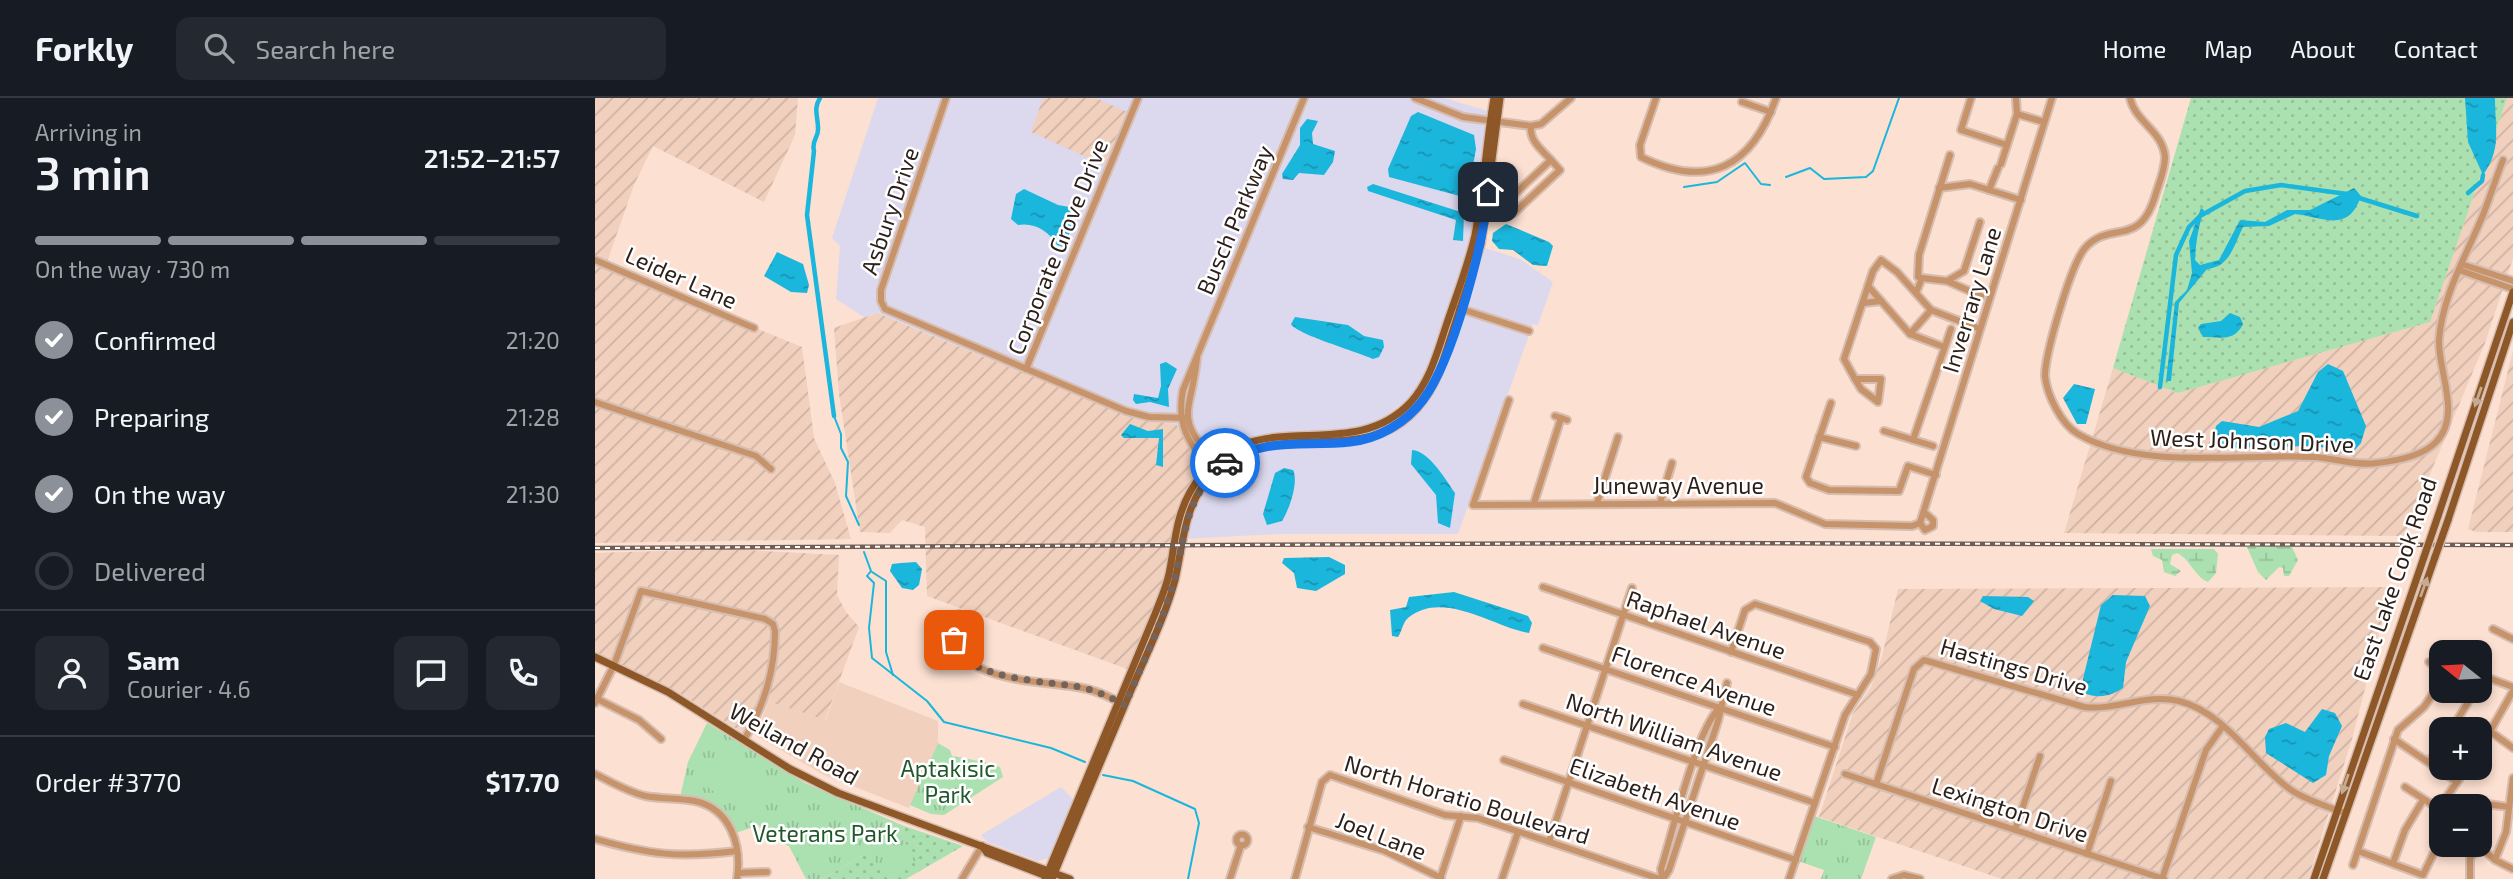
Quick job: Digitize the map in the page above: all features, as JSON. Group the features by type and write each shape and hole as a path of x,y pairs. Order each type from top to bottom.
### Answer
{"main road":[{"path":"1050,876 1121,703 1170,596 1189,509 1214,467 1240,446 1264,438 1348,434 1389,419 1411,402 1426,379 1484,231 1494,98"},
{"path":"1493,121 1500,98"},
{"name":"East Lake Cook Road","path":"2314,879 2513,290"},
{"name":"East Lake Cook Road","path":"2323,879 2448,520 2513,322"},
{"name":"Weiland Road","path":"595,657 668,692 744,740 838,793 982,846 1050,876 1071,879"},
{"path":"1050,876 1062,855 1121,703"},
{"path":"1062,855 1063,869 1071,879"}],"street":[{"name":"Asbury Drive","path":"946,98 881,290 881,301 891,314 1025,369"},
{"name":"Corporate Grove Drive","path":"1138,98 1025,369 1139,415 1184,418"},
{"name":"Busch Parkway","path":"1184,418 1197,356 1304,98"},
{"path":"1415,98 1463,117 1531,126 1541,124 1571,98"},
{"path":"1558,98 1564,104"},
{"path":"1656,98 1639,153 1644,159 1685,172 1718,169 1736,160 1751,147 1776,98"},
{"path":"1971,98 1961,130 2007,145"},
{"path":"1989,190 2005,154 2017,114 2017,98"},
{"name":"Inverrary Lane","path":"1925,513 1933,520 1933,526 1925,530 1920,523 2052,98"},
{"name":"West Johnson Drive","path":"2130,98 2136,114 2154,132 2165,153 2164,168 2153,206 2148,216 2135,228 2100,238 2083,250 2074,268 2045,367 2048,390 2064,421 2080,435 2155,456 2312,457 2376,463 2424,451 2437,442 2449,411 2439,339 2460,267 2503,160"},
{"path":"1742,102 1771,112"},
{"path":"2017,114 2044,122"},
{"path":"1531,126 1530,134 1534,141 1560,170 1514,213 1505,203 1551,160"},
{"path":"1950,155 1919,256 1918,277 1947,281 1981,296"},
{"path":"1943,175 1958,184"},
{"path":"1939,187 1970,184 2021,200"},
{"path":"1947,281 1964,271 1980,222"},
{"name":"Leider Lane","path":"595,260 754,328"},
{"path":"1855,379 1881,379 1878,402 1861,389 1855,379 1844,359 1868,286 1881,260 1897,272 1931,310 1980,329"},
{"path":"2460,267 2513,281"},
{"path":"2460,267 2513,290"},
{"path":"1916,293 1922,278"},
{"path":"1868,286 1910,334 1944,348"},
{"path":"1863,303 1881,301"},
{"path":"1456,308 1529,331"},
{"path":"1910,334 1931,310"},
{"path":"1913,440 1951,329"},
{"name":"Juneway Avenue","path":"1509,400 1473,505 1775,503 1825,524 1912,526 1920,523"},
{"path":"595,402 756,456 771,469"},
{"path":"1831,403 1807,481 1829,490 1899,491 1908,466 1936,475"},
{"path":"1184,418 1189,442 1214,467"},
{"path":"1534,503 1561,418"},
{"path":"1884,431 1933,446"},
{"path":"1597,503 1618,437"},
{"path":"1819,437 1856,446"},
{"path":"1660,503 1672,463"},
{"name":"Raphael Avenue","path":"1543,587 1858,695"},
{"path":"1549,842 1632,588"},
{"path":"660,739 639,720 596,700 614,664 641,591 769,621 775,631 771,673 760,711 744,740"},
{"path":"1731,652 1745,610 1755,604 1874,645 1875,663 1845,715 1789,879"},
{"path":"959,614 954,634 955,646 970,663 1034,682 1081,687 1121,703"},
{"path":"2493,629 2513,639"},
{"name":"Florence Avenue","path":"1543,648 1835,747"},
{"name":"Hastings Drive","path":"1876,784 1914,669 1924,660 2084,707 2106,707 2155,698 2179,701 2203,711 2223,726"},
{"path":"2492,682 2513,689 2492,730"},
{"path":"1662,879 1669,870 1685,823 1718,721 1727,683"},
{"path":"2353,865 2398,730 2429,700"},
{"name":"North William Avenue","path":"1523,704 1815,803"},
{"path":"1662,879 1661,869 1694,762 1710,718 1719,708"},
{"path":"2162,879 2206,750 2223,726 2291,789 2345,813"},
{"path":"2492,733 2513,748"},
{"path":"2394,739 2429,762"},
{"path":"2015,830 2040,756"},
{"name":"Elizabeth Avenue","path":"1504,760 1796,860"},
{"path":"595,774 642,795 697,802 713,808 731,827 737,851 738,876 767,872"},
{"name":"Lexington Drive","path":"1845,774 2162,879"},
{"name":"North Horatio Boulevard","path":"1295,879 1322,782 1330,775 1445,815 1461,816 1518,832 1662,879"},
{"path":"2495,860 2509,833 2513,778"},
{"path":"2450,794 2457,782 2454,780"},
{"path":"2087,854 2111,781"},
{"path":"2405,788 2429,804"},
{"path":"2393,863 2405,830 2423,800"},
{"path":"2492,805 2509,807"},
{"path":"1441,878 1461,816"},
{"name":"Joel Lane","path":"1308,827 1385,851 1441,878"},
{"path":"1502,879 1518,832"},
{"path":"595,839 636,852 678,856 737,851"},
{"path":"1230,879 1241,845"},
{"path":"962,879 982,846"},
{"path":"2358,851 2432,876"},
{"path":"2424,873 2432,857"},
{"path":"2470,879 2471,857"},
{"path":"2492,857 2513,869"},
{"path":"1892,879 1904,875 1920,879"}],"shaded area":[{"path":"595,98 798,98 795,135 764,202 653,146 634,185 607,262 677,290 699,305 802,347 814,438 835,483 851,539 595,543"},
{"path":"878,98 1444,98 1491,112 1486,129 1472,235 1426,374 1413,395 1379,421 1359,429 1264,435 1218,454 1204,467 1176,424 1135,419 877,313 864,317 836,299 840,246 832,238"},
{"path":"1043,98 1096,98 1127,112 1104,165 1031,132"},
{"path":"2507,98 2513,98 2513,258 2485,343 2404,536 2064,533 2113,368 2178,393 2430,322"},
{"path":"1482,247 1520,259 1553,282 1538,325 1533,324 1458,534 1279,534 1184,539 1191,512 1208,482 1235,460 1263,448 1365,442 1387,433 1420,409 1439,379"},
{"path":"877,313 1135,419 1176,424 1204,467 1179,509 1168,567 1130,670 927,596 925,527 902,520 890,533 860,532 839,394 834,328"},
{"path":"2513,351 2513,532 2476,532 2468,529"},
{"path":"726,549 839,555 837,595 846,612 859,627 825,720 769,702 750,737 681,694 595,653 595,553"},
{"path":"2391,587 2352,739 2308,879 2002,879 1819,817 1853,713 1871,687 1882,656 1898,589"},
{"path":"839,682 938,721 938,743 909,808 822,774 755,735 769,702 826,720"},
{"path":"1061,787 1074,800 1049,858 1038,861 987,842 981,835"}],"green space":[{"path":"2191,98 2507,98 2430,322 2178,393 2113,368"},
{"path":"2247,547 2292,547 2298,560 2289,576 2284,576 2283,568 2279,567 2266,580 2258,572"},
{"path":"2151,549 2214,549 2218,554 2216,573 2208,582 2203,580 2177,553 2172,555 2170,564 2181,571 2175,576 2164,572 2162,560 2153,556"},
{"name":"Veterans Park","path":"707,723 805,783 904,826 900,837 919,859 885,877 869,852 822,879 806,879 789,846 770,839 764,840 759,825 736,833 732,824 714,807 680,797 688,762"},
{"name":"Aptakisic Park","path":"938,743 950,750 952,756 1000,767 1003,777 944,815 931,814 910,805"},
{"path":"719,756 764,786 745,813 700,782"},
{"path":"1814,816 1876,837 1861,879 1821,879 1824,870 1798,861"},
{"path":"904,826 963,846 906,879 822,879 869,852 919,860 900,837"},
{"path":"843,827 852,831 856,840 852,849 843,853 834,849 830,840 834,831"}],"water":[{"path":"2465,98 2495,98 2495,147 2483,175 2468,142"},
{"path":"1418,112 1474,135 1476,149 1467,198 1389,177 1388,169 1411,116"},
{"path":"1307,119 1318,121 1312,133 1313,144 1335,151 1333,162 1324,175 1299,173 1293,180 1283,179 1282,174 1300,145 1300,128"},
{"path":"1373,184 1464,213 1463,241 1453,240 1456,220 1368,191 1367,187"},
{"path":"2354,188 2361,196 2356,208 2342,219 2325,220 2295,214 2269,226 2243,227 2226,260 2207,269 2179,303 2171,381 2166,381 2175,302 2187,290 2192,273 2189,241 2201,208 2204,210 2195,260 2200,265 2219,260 2240,220 2265,222 2287,210 2310,210"},
{"path":"1024,189 1058,205 1075,208 1076,217 1064,247 1057,245 1041,229 1018,225 1011,219 1016,194"},
{"path":"1506,224 1553,246 1547,266 1533,265 1513,250 1499,249 1492,241 1493,233"},
{"path":"777,252 803,264 809,285 807,293 791,292 764,276"},
{"path":"2230,313 2240,317 2243,324 2235,334 2226,337 2203,337 2198,328 2201,324 2221,321"},
{"path":"1295,317 1348,325 1364,336 1383,340 1384,347 1379,357 1373,359 1304,333 1291,324"},
{"path":"1166,362 1177,369 1168,389 1169,407 1150,402 1136,404 1133,400 1134,394 1158,398 1161,386 1160,364"},
{"path":"2328,364 2343,371 2366,426 2361,443 2354,451 2310,446 2219,448 2213,440 2216,426 2222,421 2259,427 2298,411 2318,372"},
{"path":"2074,384 2095,389 2086,424 2077,424 2063,398"},
{"path":"1130,424 1148,431 1163,429 1163,467 1156,465 1159,438 1124,438 1121,435"},
{"path":"1412,450 1425,455 1431,461 1455,493 1450,528 1438,523 1436,495 1411,464"},
{"path":"1284,468 1293,470 1295,475 1288,510 1282,521 1267,525 1263,514 1275,473"},
{"path":"1329,557 1345,565 1345,574 1316,591 1297,588 1294,573 1282,563 1284,558"},
{"path":"916,562 922,569 919,585 913,590 902,588 890,571 892,564"},
{"path":"1454,592 1528,616 1532,623 1529,633 1468,612 1437,607 1422,610 1408,618 1398,637 1392,636 1390,610 1406,607 1409,597"},
{"path":"2113,595 2145,596 2150,606 2126,662 2123,688 2105,696 2089,695 2084,693 2081,687 2101,605"},
{"path":"1983,596 2028,597 2034,601 2022,616 1994,609 1980,601"},
{"path":"2322,709 2335,713 2342,726 2329,756 2326,775 2313,783 2266,753 2265,737 2269,729 2286,723 2305,732"}],"waterway":[{"path":"820,98 816,109 818,131 813,144 807,215 834,416"},
{"path":"1786,177 1810,168 1824,179 1866,177 1873,171 1899,98"},
{"path":"1684,187 1717,182 1745,163 1761,184 1770,185"},
{"path":"2468,193 2482,181 2483,175"},
{"path":"2160,387 2176,255 2189,227 2200,216 2245,191 2281,185 2347,194"},
{"path":"2356,197 2417,216"},
{"path":"834,416 841,434 841,448 848,462 846,496 859,525"},
{"path":"864,552 871,571 867,576 874,583 869,628 872,658 927,701 944,722 1051,748 1085,762"},
{"path":"872,572 886,581 886,652 893,675"},
{"path":"1103,775 1133,781 1195,809 1199,823 1188,879"}],"railway":[{"path":"595,548 1649,543 2513,545"}],"way so far":[{"path":"954,640 958,653 970,663 1034,682 1081,687 1125,705 1170,596 1189,509 1210,477 1225,463"}],"route":[{"path":"1225,463 1239,454 1273,444 1353,442 1386,431 1415,410 1437,377 1453,330 1481,244 1488,192"}]}
